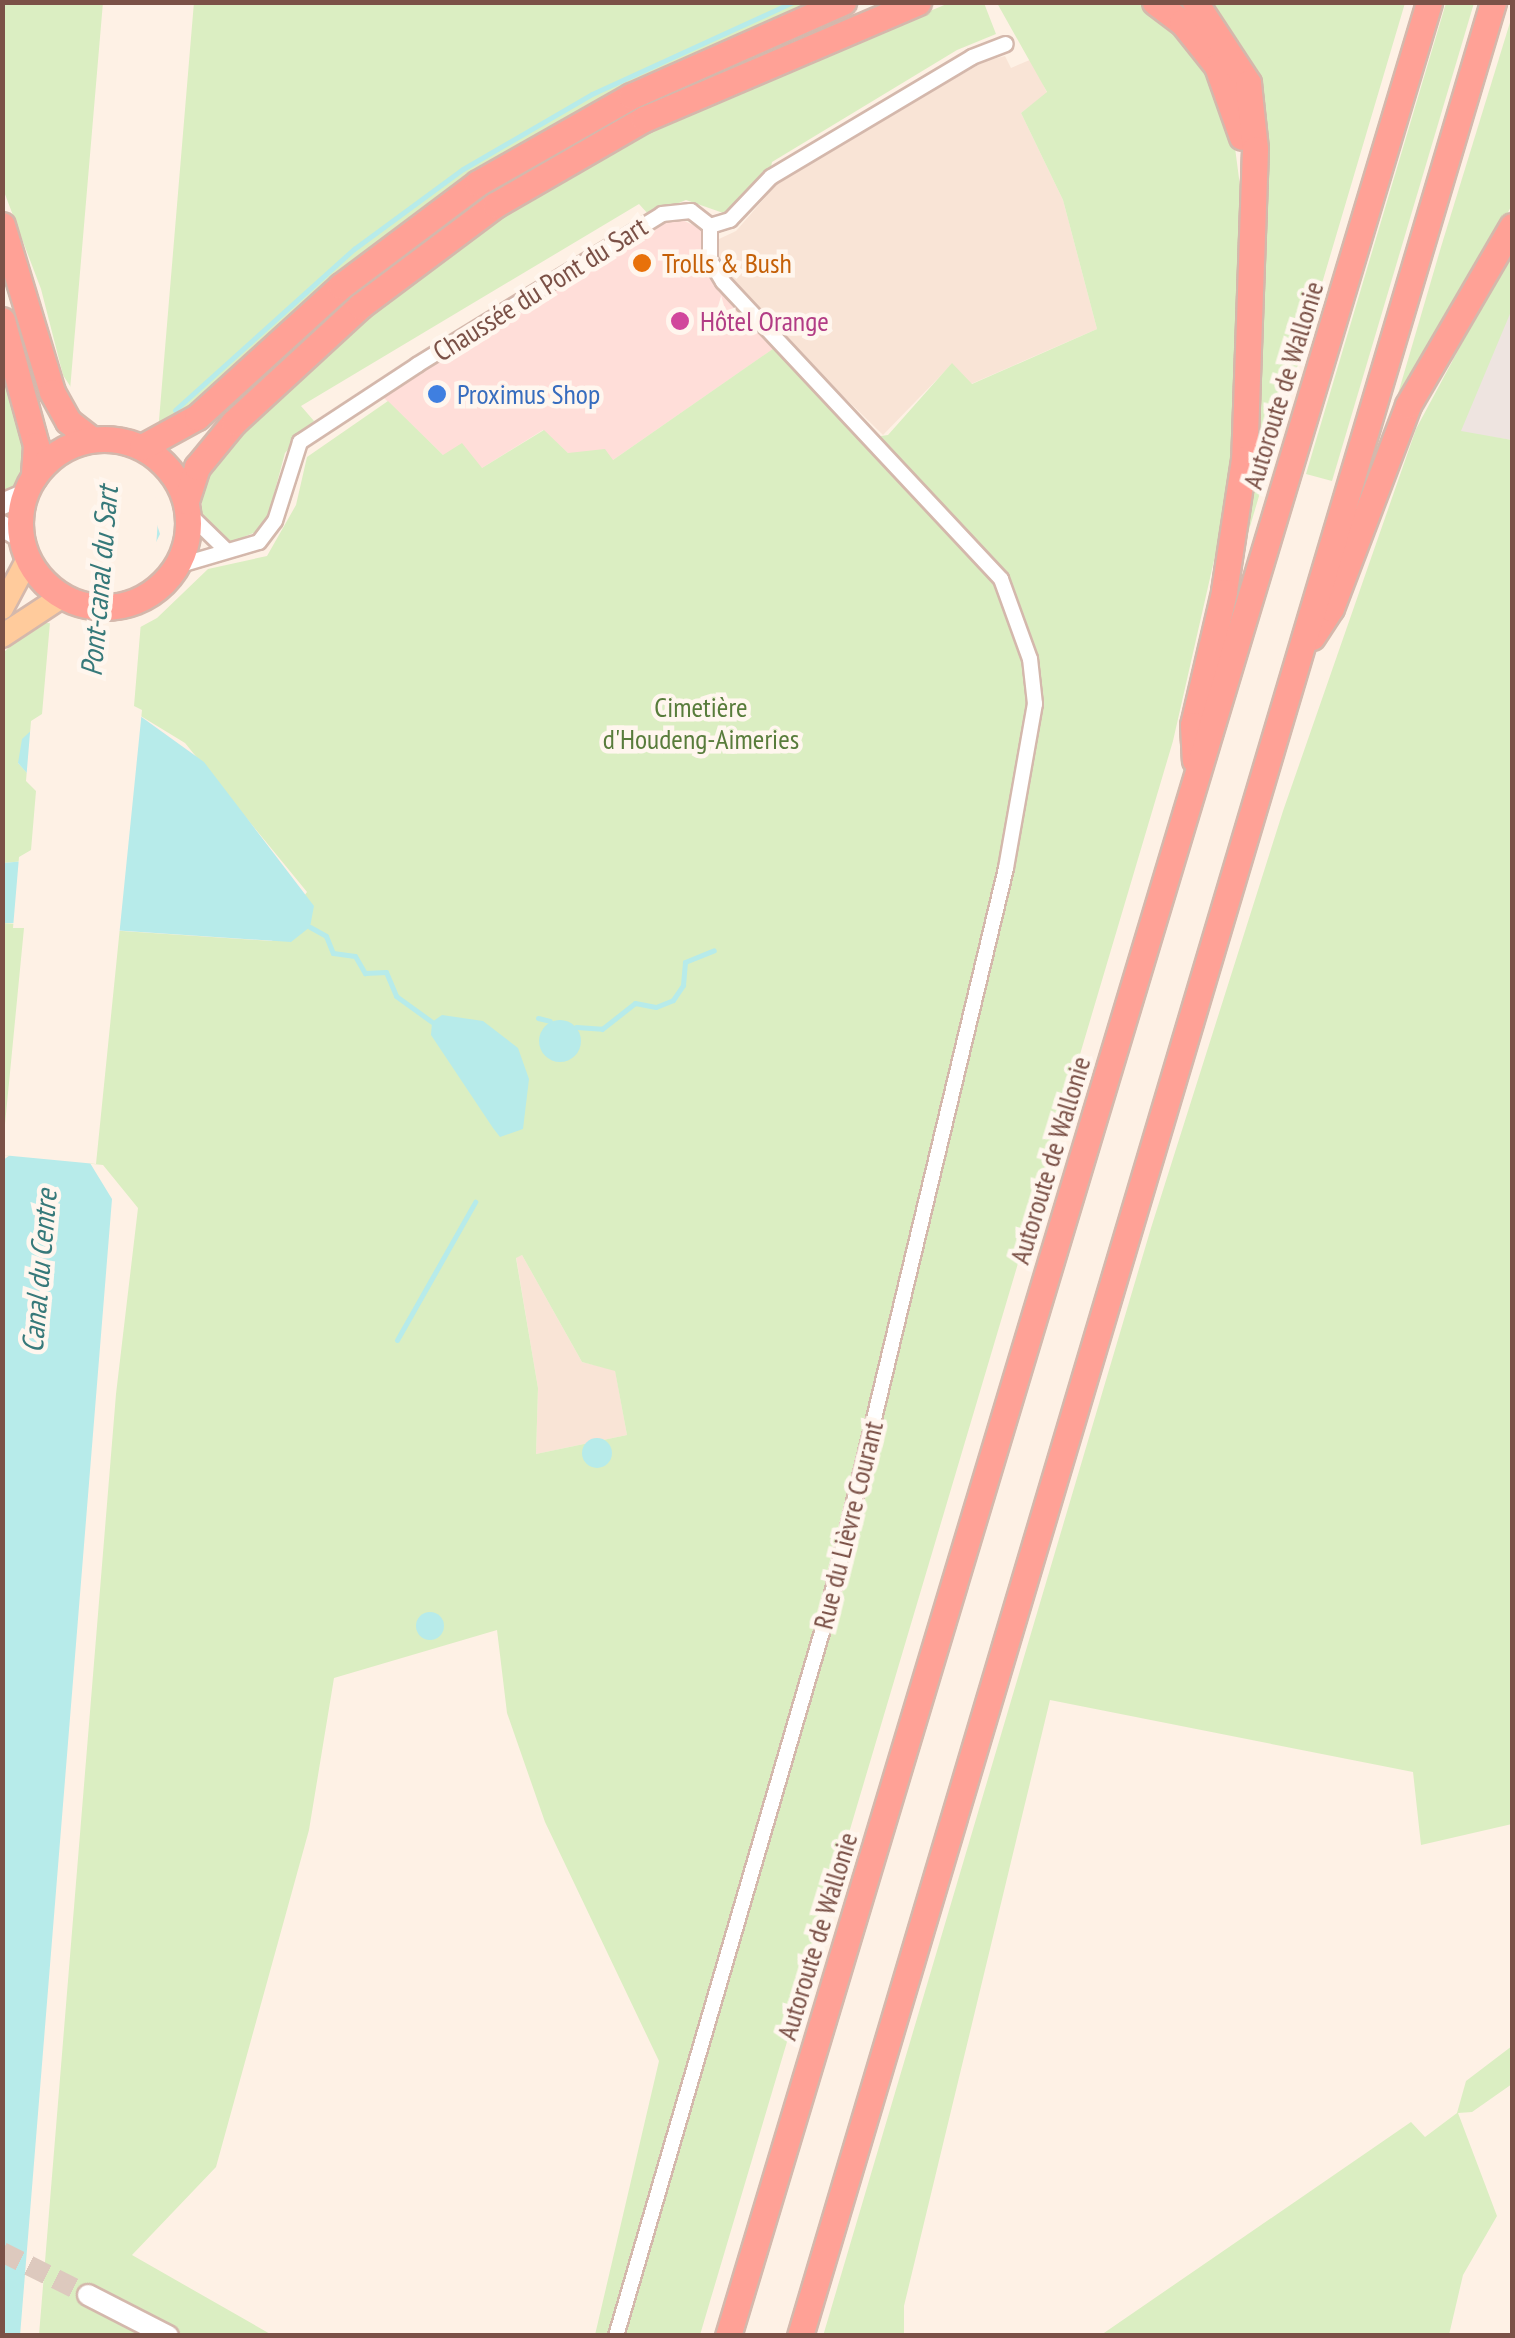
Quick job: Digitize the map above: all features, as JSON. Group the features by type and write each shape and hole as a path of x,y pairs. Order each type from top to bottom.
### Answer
{"highway":[{"path":"142,447 197,417 341,286 478,184 630,96 844,2"},
{"path":"2,320 36,445 20,492 17,541 62,596 93,606 126,604 155,590 177,566 197,468 234,422 360,306 495,204 644,119 918,2"},
{"path":"1156,2 1201,43 1228,86 1253,194"},
{"path":"1195,2 1248,82 1254,112 1244,458 1224,592 1194,724 1196,782"},
{"name":"Autoroute de Wallonie","path":"728,2336 1429,2"},
{"path":"800,2336 1493,2"},
{"path":"4,226 52,392 68,420 91,439"},
{"path":"1296,660 1331,608 1408,406 1512,226"},
{"path":"20,492 64,448 91,439 142,447 170,469 187,508"}],"main road":[{"path":"2,608 17,541"},
{"path":"2,636 62,596"}],"street":[{"path":"710,226 730,220 771,177 972,57 1006,44"},
{"name":"Chaussée du Pont du Sart","path":"177,566 252,546 269,530 292,460 311,432 650,220 682,209 710,226"},
{"name":"Rue du Lièvre Courant","path":"616,2336 827,1615 998,904 1034,704 1026,646 1001,579 723,282 710,260 710,226"},
{"path":"187,508 226,550"},
{"path":"88,2295 168,2336"}],"shaded area":[{"path":"1005,56 1011,68 1032,59 1047,93 1021,113 1063,200 1097,329 971,384 952,364 883,435 739,294 718,260 719,239 736,231 783,177 985,61"},
{"path":"680,219 702,229 703,260 776,347 613,460 568,453 543,430 482,468 443,455 383,397 660,224"},
{"path":"1512,250 1512,440 1460,432 1452,355"},
{"path":"522,1255 582,1362 615,1370 627,1435 536,1454 538,1388 516,1257"}],"green space":[{"path":"2,3 815,3 574,115 175,425 95,425 63,375 41,289 3,189"},
{"path":"949,3 984,3 996,34 957,50 772,162 770,172 729,215 686,200 649,215 639,204 301,406 314,421 285,453 267,520 256,532 231,542 201,518 203,482 219,453 358,320 520,201 646,131"},
{"name":"Cimetière d'Houdeng-Aimeries","path":"997,3 1139,3 1202,56 1234,140 1240,186 1230,490 1173,741 700,2335 595,2335 659,2061 545,1822 507,1713 497,1630 334,1678 309,1830 216,2167 132,2255 272,2335 39,2335 116,1394 138,1208 103,1165 3,1155 3,923 272,941 307,892 185,743 126,707 18,763 57,806 25,861 3,863 3,653 37,622 133,631 157,618 208,569 267,556 296,505 307,457 388,401 443,455 462,443 482,468 544,430 568,453 605,449 613,460 780,344 874,437 888,435 952,363 972,384 1097,329 1063,200 1021,113 1047,92","holes":["522,1255 582,1362 615,1371 627,1435 536,1454 538,1388 516,1258"]},
{"path":"1202,3 1405,3 1246,540 1260,386 1263,116"},
{"path":"1446,3 1474,3 1332,481 1306,474"},
{"path":"1512,16 1512,205 1388,428 1441,247"},
{"path":"1512,250 1512,309 1461,431 1512,440 1512,1824 1421,1845 1413,1772 1050,1700 904,2306 904,2335 823,2336 1151,1228 1283,811 1416,429"},
{"path":"2,357 23,427 25,465 13,488 3,492"},
{"path":"1512,2046 1512,2084 1472,2112 1458,2113 1497,2216 1463,2275 1449,2335 1101,2335 1411,2122 1425,2137 1457,2113 1466,2081"}],"water":[{"name":"Canal du Centre","path":"147,493 160,534 143,569 129,708 204,762 314,906 310,927 291,942 111,930 90,1163 112,1199 20,2336 2,2335 2,1161 10,1155 29,923 3,923 3,863 25,861 36,852 41,789 18,763 22,739 47,716"},
{"path":"442,1015 483,1021 518,1048 529,1079 523,1129 500,1137 493,1128 431,1035 432,1022"},
{"path":"560,1020 575,1026 581,1041 575,1056 560,1062 545,1056 539,1041 545,1026"},
{"path":"597,1438 611,1447 612,1453 603,1467 597,1468 583,1459 582,1453 591,1439"},
{"path":"430,1612 440,1616 444,1626 440,1636 430,1640 420,1636 416,1626 420,1616"}],"pier":[{"name":"Pont-canal du Sart","path":"103,2 194,2 153,492 159,505 155,562 145,574 134,706 142,710 96,1164 2,1155 24,928 13,928 19,857 31,850 36,791 26,781 31,721 42,714 55,565 46,547 50,500 62,484"}],"waterway":[{"path":"175,410 354,249 463,169 592,94 793,2"},
{"path":"310,927 326,936 333,953 355,956 365,973 386,972 396,996 432,1022"},
{"path":"576,1027 602,1029 635,1003 656,1007 673,1000 683,985 685,962 714,950"},
{"path":"538,1018 550,1021"},
{"path":"397,1340 475,1202"}],"tunnel":[{"path":"2,2252 88,2295"}],"place":[{"name":"Trolls & Bush","path":"642,263"},
{"name":"Hôtel Orange","path":"680,321"},
{"name":"Proximus Shop","path":"437,394"}]}
